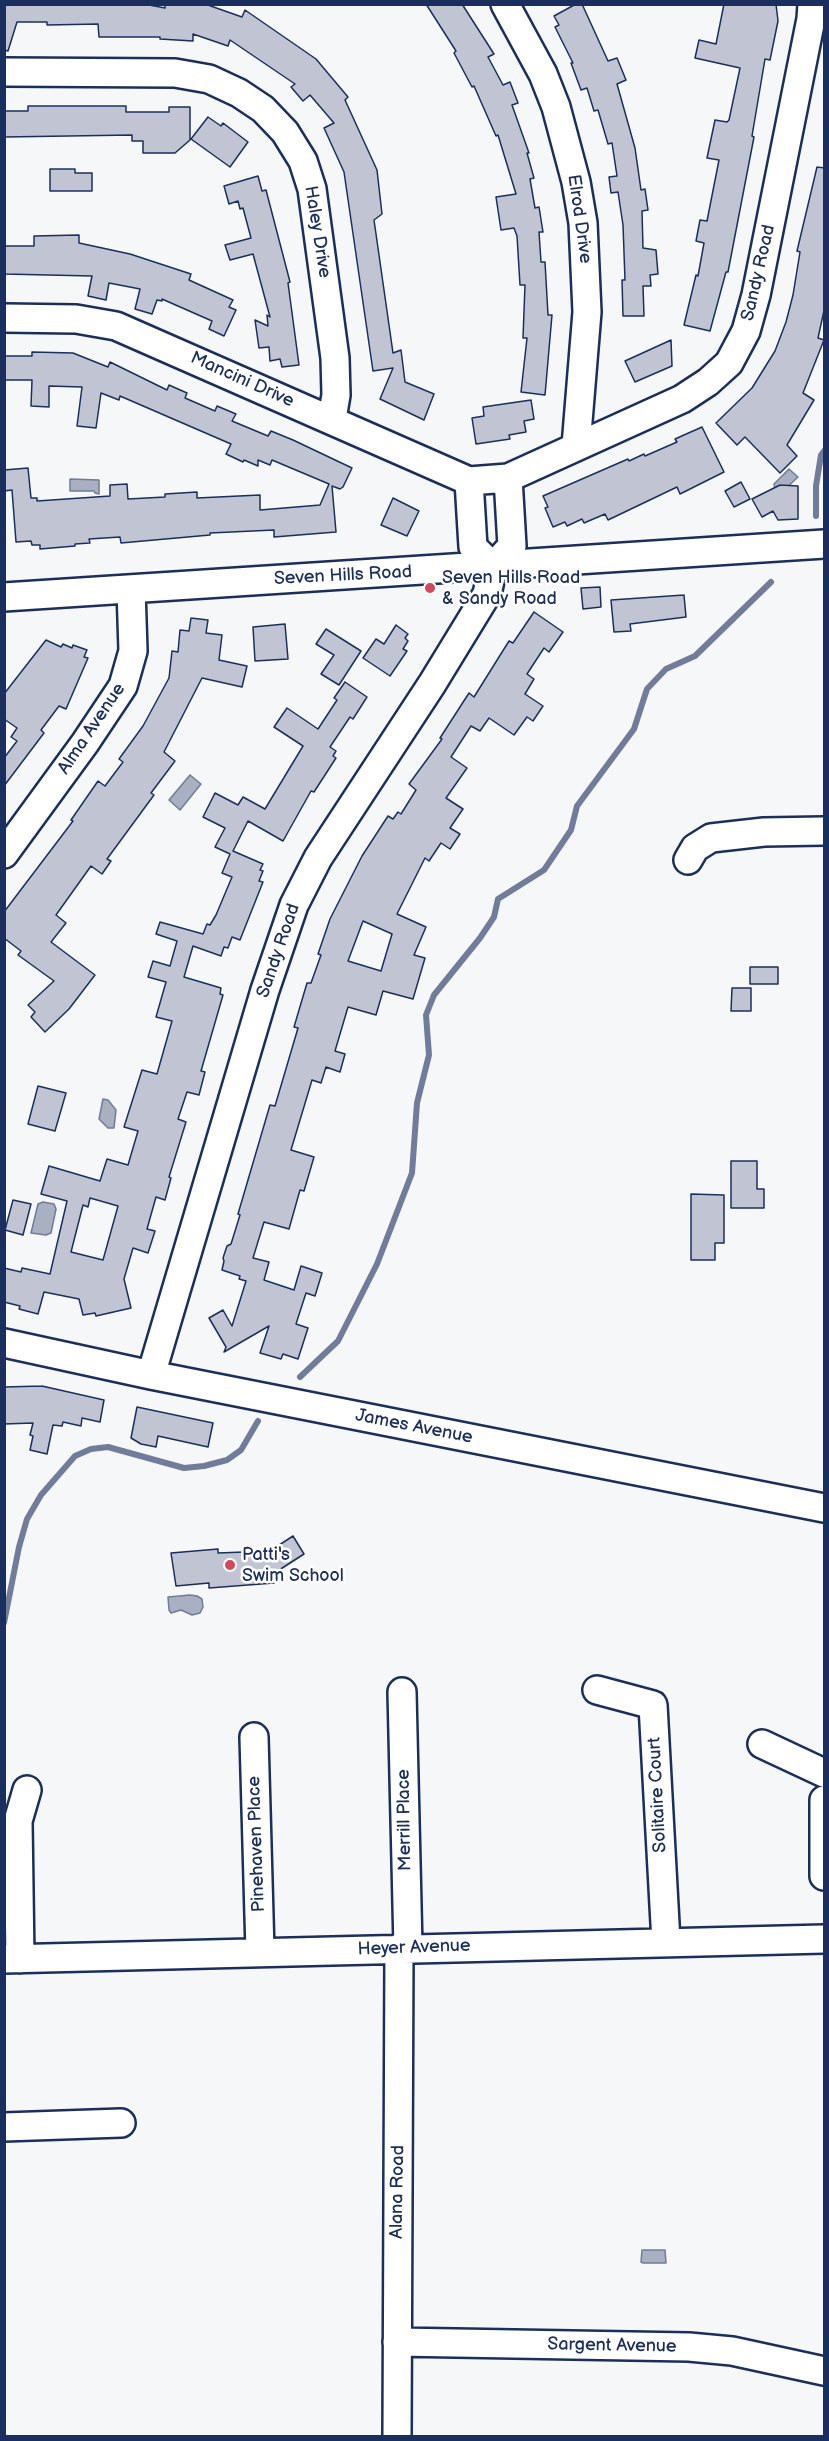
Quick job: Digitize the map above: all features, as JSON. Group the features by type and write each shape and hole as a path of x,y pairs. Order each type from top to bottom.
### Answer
{"street":[{"name":"Elrod Drive","path":"505,4 543,74 556,107 576,182 584,223 587,312 576,446"},
{"name":"Sandy Road","path":"469,481 508,478 682,399 708,382 729,363 746,332 756,295 811,19 812,4"},
{"name":"Haley Drive","path":"4,72 175,73 208,79 239,93 263,109 285,132 303,161 312,189 335,358 336,395 332,419"},
{"name":"Mancini Drive","path":"4,318 76,319 116,326 469,481"},
{"name":"Sandy Road","path":"151,1375 258,1012 294,905 323,850 470,622 489,589 493,567 512,546 508,478"},
{"path":"469,481 473,547 493,567"},
{"name":"Seven Hills Road","path":"4,597 825,544"},
{"name":"Alma Avenue","path":"4,854 61,777 123,686 133,651 131,588"},
{"path":"688,860 695,848 711,837 764,832 825,831"},
{"name":"James Avenue","path":"4,1343 151,1375 825,1508"},
{"name":"Solitaire Court","path":"597,1690 653,1705 666,1942"},
{"name":"Merrill Place","path":"402,1692 404,1948"},
{"name":"Pinehaven Place","path":"254,1737 260,1952"},
{"path":"762,1744 825,1773"},
{"path":"12,1959 18,1821 27,1791"},
{"path":"825,1800 825,1876"},
{"name":"Heyer Avenue","path":"12,1959 825,1939"},
{"name":"Alana Road","path":"397,2436 396,2342 404,1948"},
{"path":"4,2127 121,2123"},
{"name":"Sargent Avenue","path":"396,2342 689,2348 732,2351 825,2371"}],"water":[{"path":"789,469 798,477 782,492 775,491 774,484"},
{"path":"70,479 99,480 99,494 94,491 70,491"},
{"path":"190,775 201,784 180,810 169,800"},
{"path":"103,1099 108,1100 116,1110 114,1128 108,1128 99,1119"},
{"path":"43,1202 54,1204 56,1209 51,1233 46,1235 31,1233 38,1204"},
{"path":"190,1595 202,1599 203,1607 200,1613 192,1615 181,1610 171,1613 168,1597"},
{"path":"642,2250 665,2250 666,2263 641,2262"}],"building":[{"path":"4,4 144,4 165,8 165,4 205,4 242,17 245,10 316,59 348,97 345,100 377,170 382,214 374,220 393,353 401,350 405,382 434,394 424,420 380,399 393,368 373,371 344,172 324,128 334,123 310,95 303,101 291,87 295,84 230,40 228,46 193,34 193,41 160,39 160,37 99,37 98,24 47,25 47,22 17,22 8,51 4,50"},
{"path":"426,4 462,4 494,54 488,57 503,85 510,82 518,103 512,105 529,153 527,153 534,178 530,179 535,208 539,207 543,232 539,232 541,262 545,262 548,315 552,315 545,395 521,392 527,338 523,338 525,285 520,285 517,236 514,228 501,230 496,197 516,194 498,135 496,136 474,86 472,87 454,53 456,51"},
{"path":"576,4 582,4 608,61 617,58 626,80 617,84 635,148 641,190 645,189 648,210 642,211 643,248 656,250 658,274 650,275 651,286 643,286 644,316 623,316 622,280 625,280 623,225 618,192 611,193 609,177 617,176 612,143 608,144 598,110 594,111 587,88 581,90 571,63 573,63 555,27 559,25 554,16"},
{"path":"724,4 776,4 778,21 770,60 765,59 752,136 754,137 728,272 726,272 710,331 684,325 696,275 698,276 704,243 696,241 700,220 707,221 719,160 707,158 715,120 727,122 729,120 740,68 695,58 699,40 716,44"},
{"path":"28,106 126,106 126,112 169,112 169,107 190,107 190,140 175,153 143,153 143,141 132,141 132,135 4,137 4,111 28,111"},
{"path":"208,117 221,126 223,123 248,142 230,167 191,139"},
{"path":"817,167 825,168 825,306 818,338 824,340 803,393 814,400 787,445 797,456 780,473 745,437 737,445 716,423 752,388 775,351 793,295 800,252 797,251"},
{"path":"50,169 75,169 75,173 92,173 92,191 50,191"},
{"path":"258,176 262,191 266,190 290,282 288,283 299,365 282,367 280,359 270,361 269,347 259,348 255,320 268,326 267,315 270,317 253,254 230,260 225,245 251,238 243,208 240,209 238,201 229,204 224,186"},
{"path":"79,235 79,243 130,254 191,274 189,280 233,300 229,307 236,310 224,336 209,329 212,321 162,299 162,301 157,300 152,314 135,309 140,289 109,283 106,300 88,296 92,276 4,274 4,246 34,246 34,236"},
{"path":"671,340 672,366 635,382 625,361"},
{"path":"32,352 73,353 108,367 110,362 167,390 169,385 187,393 185,398 215,411 217,406 236,414 232,421 268,436 271,431 352,468 343,487 340,489 332,486 336,532 274,537 274,530 210,533 210,535 121,543 120,537 89,539 90,543 40,549 40,545 32,545 31,541 16,542 12,490 4,491 4,470 28,468 31,498 37,498 37,501 110,496 110,485 127,484 128,499 197,492 197,498 260,495 260,510 320,505 329,484 272,460 270,465 258,460 258,466 244,460 243,462 226,454 231,444 120,396 119,400 101,393 96,428 77,426 82,387 49,386 49,407 31,406 32,380 4,380 4,356 32,356"},
{"path":"531,400 534,419 524,421 526,432 509,435 510,439 476,444 472,418 484,416 483,407"},
{"path":"702,427 724,472 680,494 677,487 608,520 605,514 584,523 582,519 567,526 565,522 553,527 543,496 628,459 629,461 644,454 645,456 677,442 675,439"},
{"path":"741,482 750,499 734,507 725,491"},
{"path":"780,485 798,486 798,519 778,520 773,511 762,517 752,499"},
{"path":"393,498 419,511 407,536 381,525"},
{"path":"600,587 601,607 583,609 581,588"},
{"path":"684,595 686,617 630,624 631,631 614,632 611,600"},
{"path":"534,612 563,632 549,652 544,648 527,674 534,679 525,694 543,706 533,721 527,717 514,735 489,718 480,731 471,726 451,757 467,768 446,798 463,809 450,828 460,834 450,849 441,843 429,861 425,858 397,914 426,927 414,955 425,958 413,999 383,991 376,1015 348,1007 335,1051 345,1054 340,1072 326,1067 321,1083 312,1080 291,1150 314,1157 304,1191 300,1190 289,1229 264,1222 253,1258 269,1262 264,1280 294,1290 301,1266 322,1273 315,1296 306,1293 296,1324 308,1328 298,1359 283,1354 281,1359 260,1353 269,1326 224,1352 226,1347 209,1318 223,1310 232,1326 246,1281 239,1279 240,1276 222,1270 223,1258 227,1246 231,1244 240,1215 238,1214 270,1105 275,1106 298,1028 294,1027 307,983 311,983 321,955 318,954 330,919 362,856 388,816 393,819 398,812 401,814 416,790 409,784 442,739 440,738 469,693 474,697 509,641 513,643","holes":["363,921 392,934 381,971 348,961"]},
{"path":"191,618 208,620 206,633 222,635 219,660 247,666 242,687 202,678 164,752 175,761 151,793 154,795 107,859 111,861 102,874 91,866 56,915 66,923 51,942 95,975 69,1009 45,1032 31,1017 35,1012 28,1005 54,981 18,955 21,951 4,938 4,912 73,821 71,820 98,781 105,786 123,762 119,759 143,726 169,678 172,651 178,652 180,630 189,631"},
{"path":"285,624 288,659 255,661 253,627"},
{"path":"396,625 408,634 405,638 408,641 403,649 407,651 390,676 363,658 376,639 384,644"},
{"path":"326,629 361,651 339,685 321,674 334,655 316,644"},
{"path":"46,640 61,647 63,644 72,648 73,645 87,650 84,657 88,658 66,709 59,706 41,730 44,733 4,786 4,758 17,741 11,737 17,728 4,719 4,694"},
{"path":"345,682 367,697 353,719 350,717 330,747 336,751 333,756 336,758 314,792 311,791 283,841 248,821 233,851 263,864 259,881 263,882 240,940 232,937 228,948 224,947 221,956 193,946 184,977 221,988 220,994 223,995 201,1071 205,1072 199,1095 187,1092 178,1119 186,1122 169,1177 171,1178 165,1200 156,1197 147,1229 155,1231 148,1253 133,1248 124,1279 131,1308 96,1316 95,1313 83,1315 79,1299 44,1292 38,1314 4,1302 4,1268 21,1272 22,1268 50,1274 67,1201 41,1194 49,1166 100,1181 107,1159 128,1165 138,1131 124,1127 142,1070 157,1074 172,1021 156,1017 166,982 148,977 153,961 170,966 177,941 156,934 160,922 203,934 207,924 210,925 216,915 232,877 222,873 230,854 215,847 225,828 203,817 215,793 238,805 243,797 265,809 303,746 274,727 287,708 318,729 337,700 334,698","holes":["90,1198 118,1206 103,1260 71,1252 83,1205 88,1207"]},
{"path":"750,967 778,967 778,984 750,984"},
{"path":"732,988 751,988 751,1011 731,1011"},
{"path":"38,1086 66,1093 55,1131 28,1124"},
{"path":"731,1161 757,1161 757,1189 764,1189 764,1208 731,1208"},
{"path":"691,1194 724,1195 724,1243 715,1243 715,1260 691,1260"},
{"path":"13,1200 31,1204 23,1235 5,1230"},
{"path":"42,1386 104,1400 100,1422 82,1418 81,1426 63,1422 62,1426 53,1425 47,1454 30,1450 33,1423 4,1424 4,1387"},
{"path":"137,1407 213,1423 208,1447 158,1436 156,1447 141,1444 131,1438"},
{"name":"Patti's Swim School","path":"293,1536 304,1554 273,1574 274,1583 209,1588 209,1583 176,1586 171,1553 218,1549 218,1553 270,1551"}],"waterway":[{"path":"816,516 816,486 821,455 824,451"},
{"path":"300,1377 338,1341 377,1264 412,1173 417,1103 429,1055 426,1015 434,995 480,938 494,917 498,899 544,870 571,830 577,806 634,729 647,689 666,669 695,656 771,582"},
{"path":"4,1623 27,1519 41,1495 75,1456 91,1449 108,1447 184,1468 204,1466 227,1460 241,1450 258,1421"}],"place":[{"name":"Seven Hills Road & Sandy Road","path":"430,588"},
{"name":"Patti's Swim School","path":"230,1565"}]}
